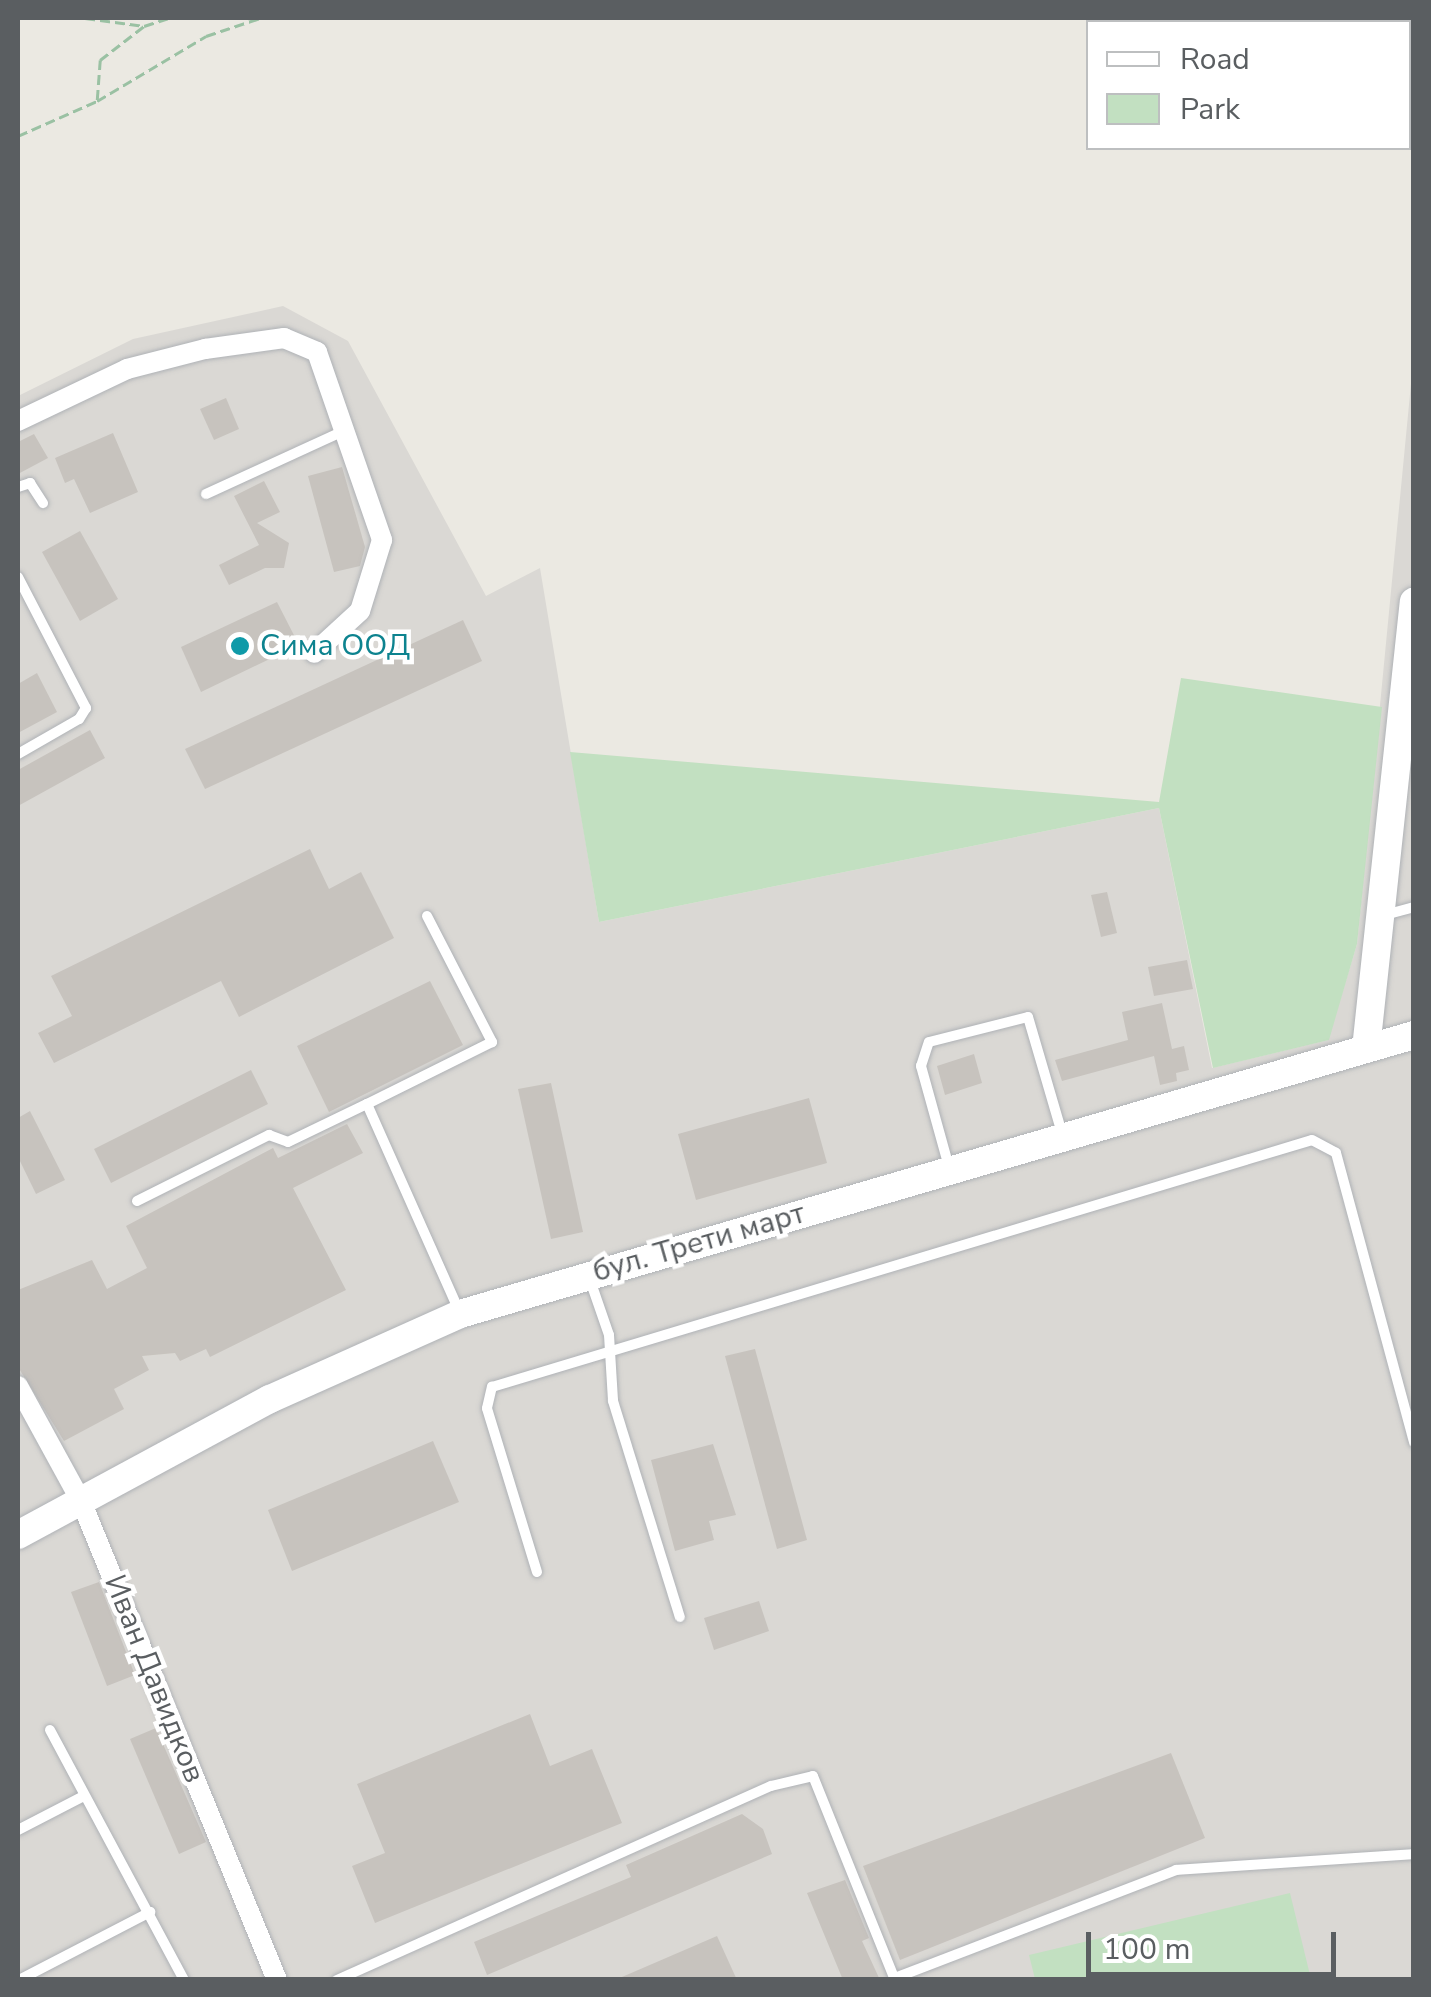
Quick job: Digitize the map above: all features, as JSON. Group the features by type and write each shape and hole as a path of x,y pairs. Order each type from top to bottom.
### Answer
{"main road":[{"path":"1366,1048 1414,602"},
{"name":"бул. Трети март","path":"18,1535 270,1399 460,1314 1414,1035"}],"street":[{"path":"18,422 127,370 205,349 284,338 316,352 380,526 381,560 360,612 314,653"},
{"name":"Иван Давидков","path":"18,1386 82,1501 277,1980"}],"lane":[{"path":"206,494 346,430"},
{"path":"18,487 30,483 44,503"},
{"path":"18,578 86,708 79,719 18,754"},
{"path":"1380,916 1414,907"},
{"path":"136,1200 269,1135 288,1142 492,1042 427,916"},
{"path":"950,1172 921,1066 929,1042 1028,1017 1063,1138"},
{"path":"367,1104 460,1314"},
{"path":"538,1572 488,1395 492,1388 1312,1140 1336,1152 1414,1443"},
{"path":"588,1274 611,1350 613,1401 680,1617"},
{"path":"50,1730 184,1980"},
{"path":"336,1980 771,1786 813,1776 895,1979 1176,1870 1414,1854"},
{"path":"18,1830 84,1796"},
{"path":"19,1980 150,1912"}],"path":[{"path":"85,18 144,26"},
{"path":"97,101 100,60 144,26 169,18"},
{"path":"18,136 97,101 206,36 260,18"}],"shaded area":[{"path":"283,306 348,341 486,596 540,568 599,922 1159,808 1212,1068 1328,1040 1357,944 1413,363 1413,1979 18,1979 18,396 133,339"}],"green space":[{"path":"1181,678 1382,707 1357,944 1329,1040 1213,1068 1159,808 599,922 570,752 1159,802"},
{"path":"1290,1893 1311,1979 1035,1979 1029,1955"}],"building":[{"path":"226,398 239,429 214,440 200,409"},
{"path":"113,433 138,492 90,513 74,479 65,483 55,458"},
{"path":"34,434 48,458 18,474 18,442"},
{"path":"342,467 365,547 360,566 334,572 308,476"},
{"path":"264,481 280,512 257,523 289,543 284,568 265,568 229,585 219,565 259,545 234,496"},
{"path":"80,531 118,599 80,621 42,552"},
{"name":"Сима ООД","path":"277,602 299,645 201,692 181,647"},
{"path":"463,620 482,661 205,789 185,749"},
{"path":"37,673 57,712 18,733 18,684"},
{"path":"90,730 105,758 18,806 18,770"},
{"path":"310,849 329,889 361,872 394,938 239,1017 221,981 54,1063 38,1033 72,1016 51,976"},
{"path":"1107,892 1117,933 1101,937 1091,895"},
{"path":"1187,960 1193,989 1154,996 1148,967"},
{"path":"430,981 463,1045 329,1112 297,1046"},
{"path":"1162,1003 1172,1049 1184,1046 1189,1070 1176,1073 1177,1081 1160,1085 1154,1056 1062,1081 1055,1060 1128,1040 1122,1012"},
{"path":"974,1054 982,1083 945,1095 937,1066"},
{"path":"251,1070 268,1104 111,1183 94,1149"},
{"path":"551,1083 583,1232 551,1239 518,1089"},
{"path":"809,1098 827,1163 696,1200 678,1134"},
{"path":"30,1111 65,1180 36,1194 18,1157 18,1118"},
{"path":"347,1124 363,1153 293,1188 346,1290 210,1357 206,1349 180,1361 175,1353 142,1356 149,1370 114,1389 124,1409 64,1441 18,1367 18,1290 92,1260 107,1289 147,1268 126,1226 273,1148 278,1158"},
{"path":"755,1349 807,1540 777,1549 725,1356"},
{"path":"433,1441 459,1502 292,1571 268,1510"},
{"path":"713,1444 736,1515 709,1521 714,1540 675,1551 651,1460"},
{"path":"99,1582 135,1675 107,1686 71,1592"},
{"path":"759,1601 769,1631 714,1650 704,1618"},
{"path":"530,1714 550,1766 592,1749 622,1823 375,1923 352,1866 385,1853 357,1784"},
{"path":"156,1728 206,1842 179,1854 130,1739"},
{"path":"1171,1753 1205,1838 900,1960 863,1866"},
{"path":"742,1814 763,1829 772,1854 487,1975 474,1942 631,1877 626,1865"},
{"path":"845,1880 869,1938 862,1941 880,1980 843,1980 807,1893"},
{"path":"717,1936 737,1980 615,1980"}],"place":[{"name":"Сима ООД","path":"240,646"}]}
